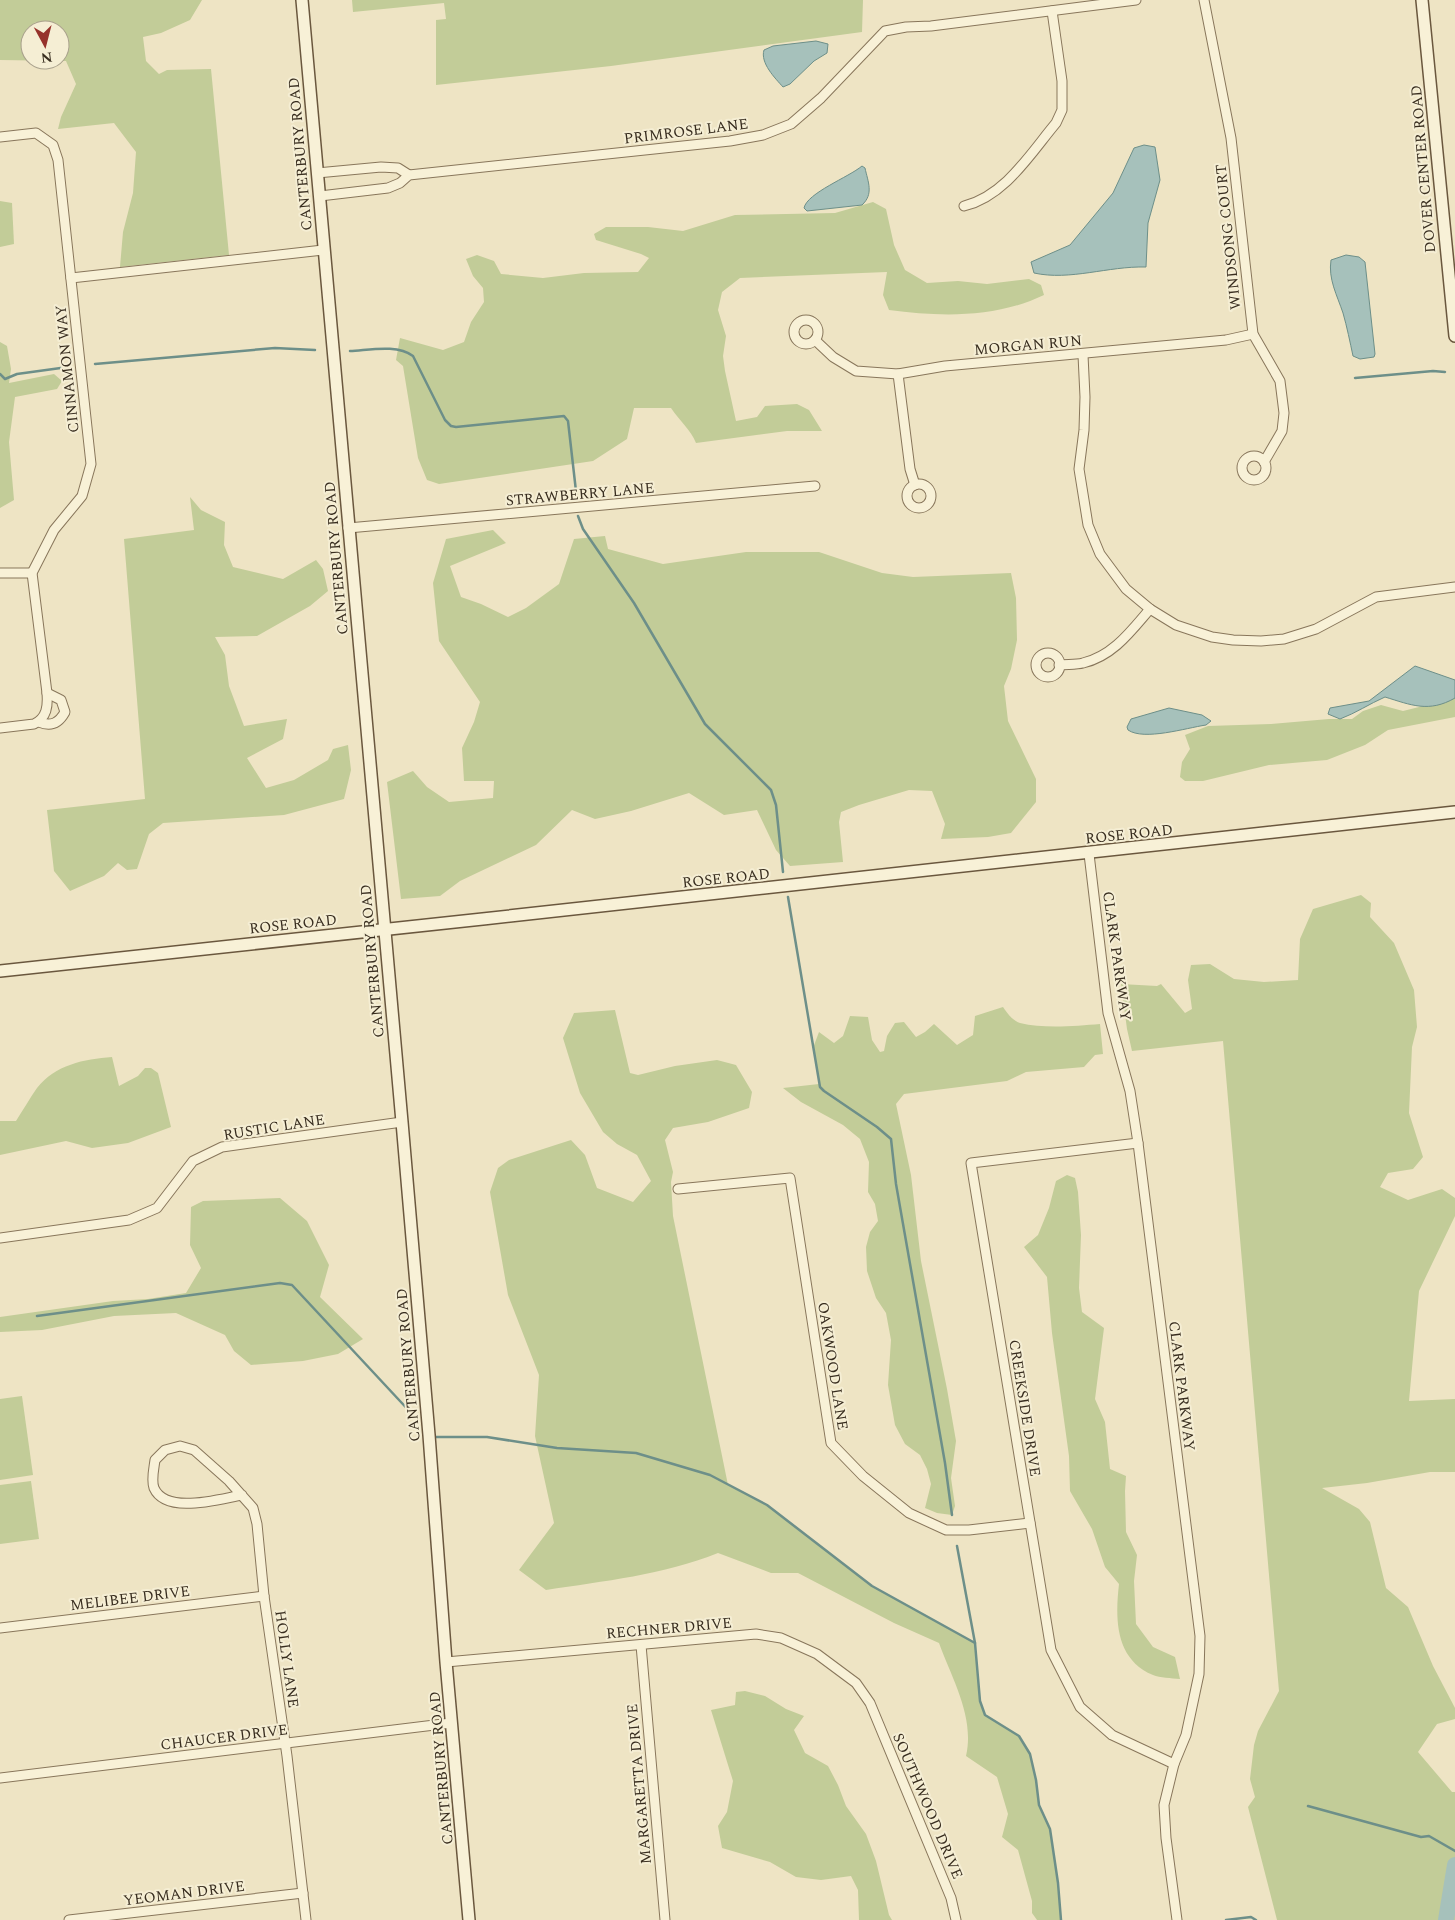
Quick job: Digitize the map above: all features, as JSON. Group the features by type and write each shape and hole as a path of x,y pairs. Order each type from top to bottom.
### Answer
{"street":[{"name":"CANTERBURY ROAD","path":"302,0 402,1122 469,1920"},
{"name":"PRIMROSE LANE","path":"320,196 388,188 409,175 720,142 763,135 791,124 821,98 885,31 1136,0"},
{"name":"WINDSONG COURT","path":"1204,0 1231,138 1253,334 1280,382 1284,412 1282,431 1264,462"},
{"name":"DOVER CENTER ROAD","path":"1422,0 1451,253 1455,336"},
{"path":"964,206 978,203 996,192 1056,123 1062,110 1062,81 1052,11"},
{"name":"CINNAMON WAY","path":"0,137 36,132 53,145 58,160 92,464 82,496 54,530 32,573"},
{"name":"PRIMROSE LANE","path":"317,174 381,167 398,168 409,175"},
{"path":"71,278 323,250"},
{"name":"MORGAN RUN","path":"815,340 833,357 856,371 898,374 945,366 1226,340 1253,334"},
{"path":"1083,354 1084,413 1079,469 1088,524 1100,554 1126,589 1150,609 1176,625 1212,637 1261,641 1284,639 1316,628 1376,597 1455,587"},
{"path":"898,374 910,469 915,485"},
{"name":"STRAWBERRY LANE","path":"348,528 815,486"},
{"path":"0,573 32,573 48,706 39,722"},
{"path":"1059,665 1083,663 1107,652 1121,642 1150,609"},
{"path":"0,728 39,722 53,724 58,722 65,712 61,700 47,693"},
{"name":"ROSE ROAD","path":"0,971 952,867 1090,854 1455,812"},
{"name":"CLARK PARKWAY","path":"1090,854 1108,1012 1130,1091 1138,1143 1200,1636 1199,1674 1194,1700 1186,1735 1174,1764 1164,1805 1166,1838 1177,1920"},
{"name":"RUSTIC LANE","path":"0,1238 129,1220 157,1208 193,1161 222,1147 402,1122"},
{"name":"CREEKSIDE DRIVE","path":"1138,1143 971,1163 1051,1650 1080,1707 1112,1735 1174,1764"},
{"name":"OAKWOOD LANE","path":"678,1190 790,1178 831,1443 863,1476 909,1513 946,1530 969,1530 1030,1523"},
{"name":"HOLLY LANE","path":"242,1495 189,1503 174,1503 161,1498 153,1487 155,1460 165,1450 180,1446 194,1450 222,1475 242,1495 253,1508 257,1524 264,1596 286,1744 306,1920"},
{"name":"MELIBEE DRIVE","path":"0,1628 264,1596"},
{"name":"RECHNER DRIVE","path":"446,1662 756,1634 781,1638 817,1654 856,1683 870,1704"},
{"name":"MARGARETTA DRIVE","path":"641,1645 665,1920"},
{"name":"SOUTHWOOD DRIVE","path":"870,1704 952,1898 956,1920"},
{"name":"CHAUCER DRIVE","path":"0,1778 451,1723"},
{"name":"YEOMAN DRIVE","path":"69,1920 303,1893"}],"green space":[{"path":"0,0 202,0 190,20 161,33 143,37 146,61 159,74 167,70 211,69 229,255 120,267 123,232 133,193 136,152 114,123 58,129 61,117 76,84 70,70 70,20 20,20 20,60 0,60"},
{"path":"352,0 863,0 862,32 611,66 436,85 436,20 446,19 444,3 353,12"},
{"path":"0,201 12,203 14,244 0,247"},
{"path":"873,202 886,209 894,245 905,270 927,283 958,281 987,284 1029,279 1041,285 1044,295 1026,303 988,312 929,314 889,310 883,295 887,272 740,278 722,292 718,310 726,336 723,356 736,421 757,417 765,406 797,404 809,410 822,431 787,431 696,443 688,429 671,408 634,408 627,439 593,461 439,484 427,480 418,458 403,366 396,360 400,338 443,350 464,342 471,322 484,302 483,288 473,276 466,259 477,255 494,261 501,274 543,278 584,273 638,272 649,258 596,240 594,234 606,227 648,227 683,231 735,215 835,213"},
{"path":"0,342 7,346 11,369 9,383 54,374 62,381 57,389 15,397 9,442 14,500 0,508"},
{"path":"190,497 201,510 225,522 224,545 233,567 283,579 316,560 323,569 328,591 310,606 257,636 215,637 225,655 229,686 244,726 287,719 283,739 247,758 266,788 294,780 328,760 333,749 348,745 351,770 344,799 284,815 163,823 149,834 137,869 127,870 118,863 104,876 70,891 54,871 47,810 145,799 124,539 194,530"},
{"path":"493,530 506,543 450,566 461,597 508,617 526,608 559,584 574,539 605,536 608,549 663,564 746,552 819,552 882,573 913,577 1011,573 1016,598 1017,640 1011,669 1004,686 1008,721 1036,779 1036,802 1011,833 988,837 941,839 945,824 932,791 909,790 841,812 839,822 843,862 790,866 776,850 757,810 724,815 689,793 631,811 595,819 572,810 536,845 460,881 440,896 401,899 387,782 413,771 427,787 449,802 493,798 494,781 464,781 462,748 474,722 480,702 439,641 433,583 446,539"},
{"path":"1455,698 1455,717 1388,730 1365,745 1327,760 1269,765 1203,781 1185,781 1180,777 1182,762 1190,749 1185,735 1208,726 1352,719 1363,711 1381,705 1403,711"},
{"path":"1361,895 1371,903 1370,917 1394,943 1414,990 1417,1027 1412,1047 1409,1113 1423,1157 1413,1169 1388,1173 1380,1187 1408,1200 1442,1189 1455,1198 1455,1216 1419,1291 1409,1401 1455,1399 1455,1472 1430,1472 1367,1483 1322,1488 1359,1509 1370,1522 1386,1588 1408,1607 1433,1666 1455,1708 1455,1719 1437,1724 1418,1752 1452,1792 1455,1792 1455,1920 1277,1920 1248,1807 1255,1797 1250,1779 1254,1745 1258,1731 1279,1691 1223,1041 1132,1051 1121,984 1157,986 1161,984 1185,1013 1192,1009 1188,980 1191,965 1210,964 1234,979 1264,982 1298,980 1300,939 1313,909"},
{"path":"1003,1007 1015,1020 1029,1025 1100,1024 1103,1054 1095,1055 1084,1067 1026,1072 1007,1081 904,1094 896,1104 911,1175 921,1261 956,1441 951,1478 955,1506 952,1515 937,1513 925,1508 931,1484 927,1469 920,1455 905,1444 895,1425 888,1385 891,1340 886,1313 876,1298 867,1271 866,1247 870,1232 878,1221 875,1204 868,1192 869,1162 860,1139 843,1125 801,1102 783,1088 819,1084 813,1048 819,1032 834,1043 843,1036 850,1016 868,1017 872,1040 880,1052 884,1051 887,1036 895,1023 904,1022 916,1037 934,1024 957,1045 973,1035 975,1016"},
{"path":"615,1010 630,1073 638,1075 675,1066 717,1060 736,1065 752,1092 749,1108 708,1122 673,1128 665,1140 673,1172 671,1182 673,1216 728,1485 767,1505 872,1586 975,1643 980,1701 985,1715 1019,1736 1030,1754 1039,1805 1050,1829 1061,1920 1037,1920 1032,1913 1032,1901 1018,1850 1002,1837 1008,1814 997,1777 966,1756 968,1741 965,1713 956,1684 939,1643 894,1623 798,1573 771,1573 718,1553 697,1561 655,1572 546,1590 519,1570 554,1523 535,1436 539,1375 508,1295 490,1192 498,1168 509,1160 571,1140 585,1155 597,1188 633,1202 651,1181 637,1155 617,1144 603,1132 580,1093 563,1038 574,1013"},
{"path":"112,1057 119,1086 138,1076 145,1068 151,1068 158,1073 171,1127 128,1143 92,1148 66,1141 0,1155 0,1121 16,1121 44,1080 71,1065 91,1059"},
{"path":"1067,1175 1075,1178 1078,1192 1081,1235 1079,1288 1082,1312 1104,1328 1095,1399 1105,1422 1110,1469 1126,1476 1126,1532 1137,1555 1134,1581 1136,1624 1153,1647 1175,1657 1180,1679 1153,1675 1140,1668 1124,1648 1118,1624 1119,1584 1105,1567 1092,1529 1070,1491 1069,1456 1052,1333 1047,1277 1024,1247 1038,1235 1049,1208 1056,1181"},
{"path":"280,1198 307,1221 329,1265 320,1297 363,1339 338,1354 303,1361 251,1365 234,1351 225,1335 176,1313 114,1316 42,1330 0,1332 0,1317 186,1293 201,1268 190,1245 191,1207 203,1201"},
{"path":"22,1396 33,1475 0,1480 0,1399"},
{"path":"31,1481 39,1539 0,1544 0,1485"},
{"path":"745,1691 765,1696 786,1709 804,1716 794,1730 805,1753 828,1766 846,1806 866,1834 876,1861 889,1915 892,1920 859,1920 858,1890 851,1876 821,1880 796,1877 770,1862 722,1848 718,1826 727,1812 733,1781 711,1710 735,1705 736,1692"}],"water":[{"path":"816,41 828,44 827,53 814,61 790,84 783,87 766,65 763,55 764,50 773,46"},
{"path":"1144,145 1155,147 1160,180 1148,223 1146,267 1061,275 1034,273 1031,262 1070,245 1113,193 1134,148"},
{"path":"862,166 865,168 869,192 866,201 862,205 807,211 804,208 807,202 820,191"},
{"path":"1346,255 1359,257 1365,262 1374,357 1360,359 1353,356 1343,313 1334,287 1330,267 1331,260"},
{"path":"1415,666 1455,680 1455,698 1446,703 1420,706 1385,697 1340,719 1328,714 1330,708 1369,701"},
{"path":"1169,708 1202,715 1211,721 1206,725 1154,734 1135,733 1128,730 1127,727 1131,719"}],"waterway":[{"path":"95,364 275,348 315,350"},
{"path":"350,351 391,349 407,352 413,356 445,420 451,426 564,416 568,421 577,500"},
{"path":"0,374 5,379 17,374 68,367"},
{"path":"1355,378 1433,371 1445,372"},
{"path":"578,516 583,529 634,603 705,724 771,790 776,805 783,872"},
{"path":"788,897 820,1087 891,1139 896,1184 945,1463 952,1515"},
{"path":"37,1316 280,1283 292,1285 413,1415"},
{"path":"434,1437 487,1437 557,1448 636,1453 710,1475 767,1505 872,1586 975,1643"},
{"path":"957,1546 975,1643 980,1701 985,1715 1019,1736 1030,1754 1039,1805 1050,1829 1061,1920"},
{"path":"1308,1806 1421,1837 1429,1836 1455,1851"},
{"path":"1446,1920 1455,1865"},
{"path":"1226,1920 1251,1917 1256,1920"}]}
